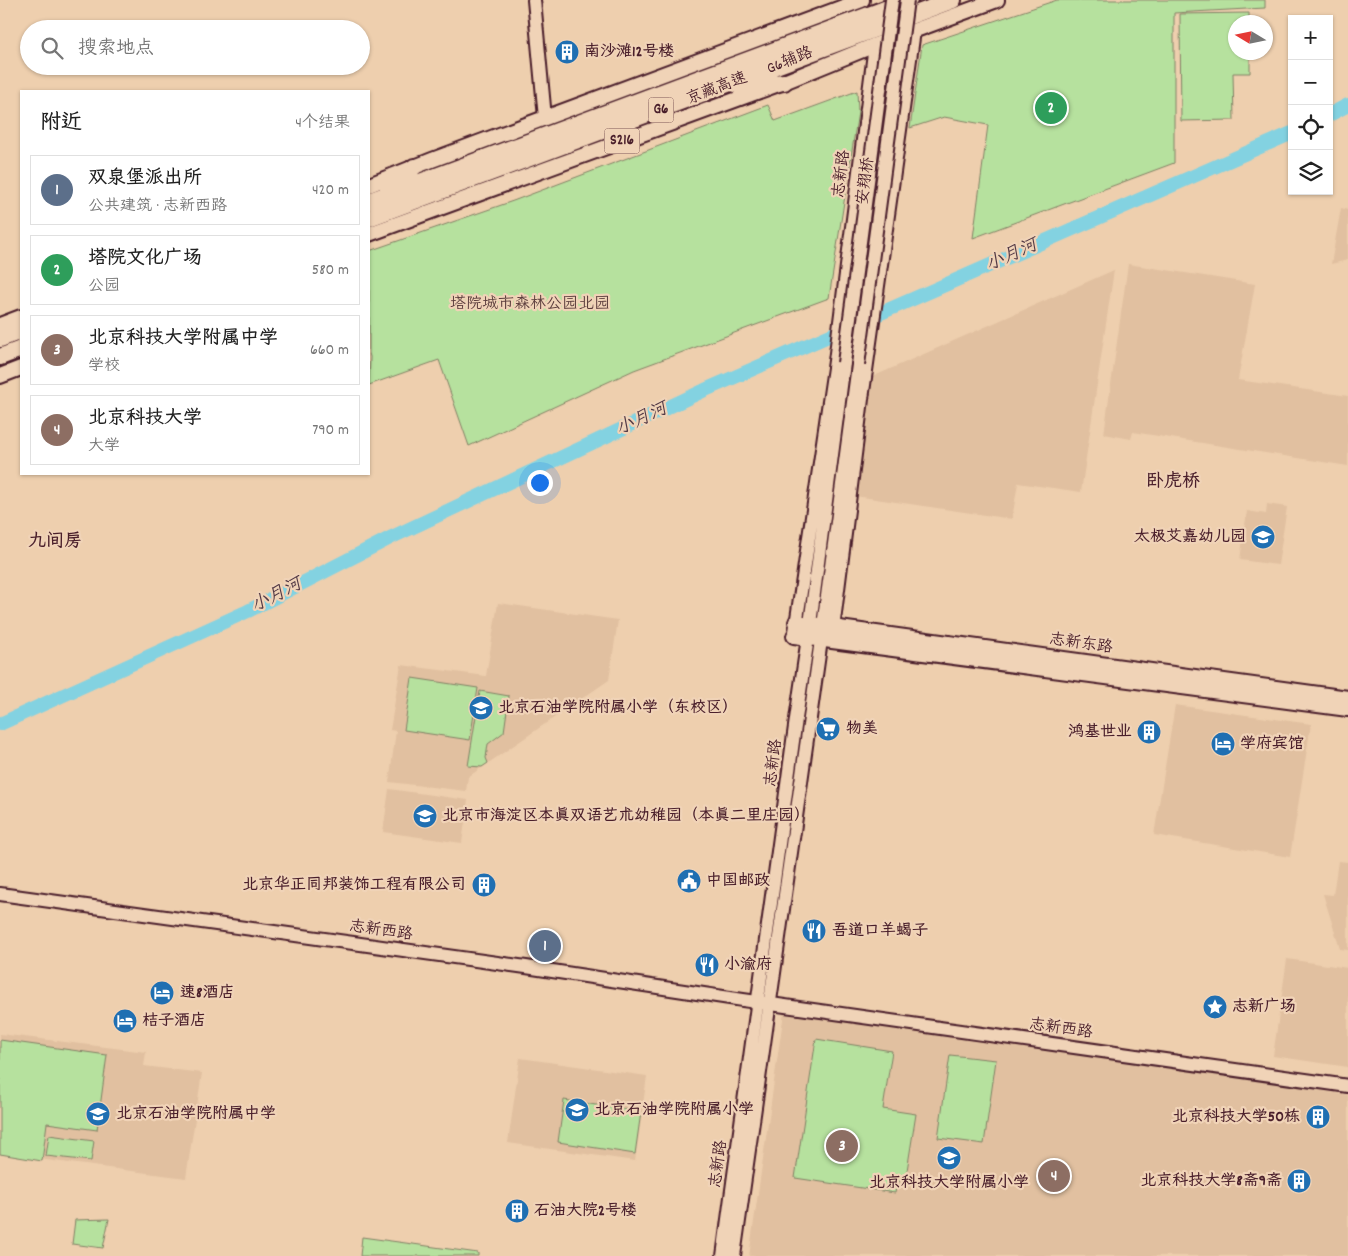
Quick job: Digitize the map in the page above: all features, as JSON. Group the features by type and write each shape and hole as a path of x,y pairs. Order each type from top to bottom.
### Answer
{"highway":[{"name":"京藏高速","path":"370,195 908,0"},
{"name":"京藏高速","path":"370,218 953,0"},
{"path":"719,88 784,82"},
{"path":"370,195 399,181 414,167"},
{"path":"0,339 20,331"},
{"path":"0,357 20,349"}],"main road":[{"name":"G6辅路","path":"414,167 862,0"},
{"name":"G6辅路","path":"370,234 784,82 875,45 997,0"},
{"path":"0,325 20,317"},
{"path":"0,376 20,368"},
{"name":"志新东路","path":"814,632 1348,698"},
{"name":"志新东路","path":"814,632 1348,709"}],"street":[{"path":"534,0 545,118"},
{"name":"安翔桥","path":"839,362 892,0"},
{"name":"安翔桥","path":"858,365 908,0"},
{"path":"869,91 885,88 906,95 914,30"},
{"name":"志新路","path":"814,632 839,362 842,308 875,45"},
{"name":"志新路","path":"814,632 862,399 906,95"},
{"name":"志新路","path":"814,632 821,454 831,387 839,362"},
{"path":"858,365 862,399"},
{"name":"志新路","path":"734,1256 764,1003 814,632 858,365"},
{"path":"821,454 828,483"},
{"name":"志新西路","path":"0,894 517,966 1348,1086"},
{"name":"志新路","path":"723,1256 764,1003"}],"shaded area":[{"path":"1341,208 1348,210 1348,260 1331,264"},
{"path":"1128,264 1255,284 1238,380 1348,396 1348,466 1133,432 1131,439 1104,434"},
{"path":"1114,270 1081,492 1018,483 1012,519 855,496 872,377"},
{"name":"太极艾嘉幼儿园","path":"1267,504 1287,507 1278,565 1240,560 1247,511 1266,514"},
{"name":"北京石油学院附属小学（东校区）","path":"498,603 618,620 609,680 468,777 466,791 389,782 396,731 390,730 401,665 486,676"},
{"path":"1175,705 1311,724 1290,857 1154,835"},
{"name":"北京市海淀区本真双语艺术幼稚园（本真二里庄园）","path":"389,789 468,800 462,843 383,832"},
{"path":"1338,861 1348,862 1348,950 1340,949 1323,894 1333,895"},
{"path":"1287,959 1348,968 1348,1067 1273,1056"},
{"path":"784,1012 1277,1083 1348,1095 1348,1256 749,1256"},
{"name":"北京石油学院附属中学","path":"0,1034 146,1052 144,1066 202,1073 186,1178 0,1154"},
{"name":"北京石油学院附属小学","path":"520,1058 647,1076 635,1161 508,1143"}],"green space":[{"path":"1057,0 1265,0 1265,8 1174,13 1174,163 973,238 988,125 944,117 910,128 922,45"},
{"path":"1249,13 1249,15 1228,15 1228,60 1250,60 1250,73 1233,73 1234,120 1181,121 1180,14"},
{"name":"塔院城市森林公园北园","path":"857,91 858,112 829,298 634,370 469,446 439,360 370,385 370,251 513,201 768,105 775,121"},
{"path":"412,678 478,688 470,740 404,730"},
{"path":"480,691 509,696 504,732 488,744 486,758 488,763 482,767 468,766"},
{"path":"816,1039 892,1051 883,1109 916,1114 906,1177 897,1183 895,1193 795,1178"},
{"path":"0,1040 107,1055 97,1130 47,1123 42,1161 0,1154"},
{"path":"950,1055 996,1060 984,1144 938,1138"},
{"path":"564,1100 641,1112 635,1154 558,1142"},
{"path":"49,1135 94,1141 91,1161 46,1156"},
{"path":"109,1219 103,1248 72,1244 75,1220"},
{"path":"362,1237 478,1253 478,1256 360,1256"}],"waterway":[{"name":"小月河","path":"1333,113 1348,105"},
{"name":"小月河","path":"0,724 248,611 392,537 705,390 1288,135"}],"place":[{"name":"南沙滩12号楼","path":"567,52"},
{"name":"塔院文化广场","path":"1051,108"},
{"name":"太极艾嘉幼儿园","path":"1263,537"},
{"name":"北京石油学院附属小学（东校区）","path":"481,708"},
{"name":"物美","path":"828,729"},
{"name":"鸿基世业","path":"1149,732"},
{"name":"学府宾馆","path":"1223,744"},
{"name":"北京市海淀区本真双语艺术幼稚园（本真二里庄园）","path":"425,816"},
{"name":"中国邮政","path":"689,881"},
{"name":"北京华正同邦装饰工程有限公司","path":"484,885"},
{"name":"吾道口羊蝎子","path":"814,931"},
{"name":"双泉堡派出所","path":"545,946"},
{"name":"小渝府","path":"707,965"},
{"name":"速8酒店","path":"162,993"},
{"name":"志新广场","path":"1215,1007"},
{"name":"桔子酒店","path":"125,1021"},
{"name":"北京石油学院附属小学","path":"577,1110"},
{"name":"北京石油学院附属中学","path":"98,1114"},
{"name":"北京科技大学50栋","path":"1318,1117"},
{"name":"北京科技大学附属中学","path":"842,1146"},
{"name":"北京科技大学附属小学","path":"949,1158"},
{"name":"北京科技大学","path":"1054,1176"},
{"name":"北京科技大学8斋9斋","path":"1299,1181"},
{"name":"石油大院2号楼","path":"517,1211"}],"district":[{"name":"卧虎桥","path":"1173,482"},
{"name":"九间房","path":"55,542"}]}
